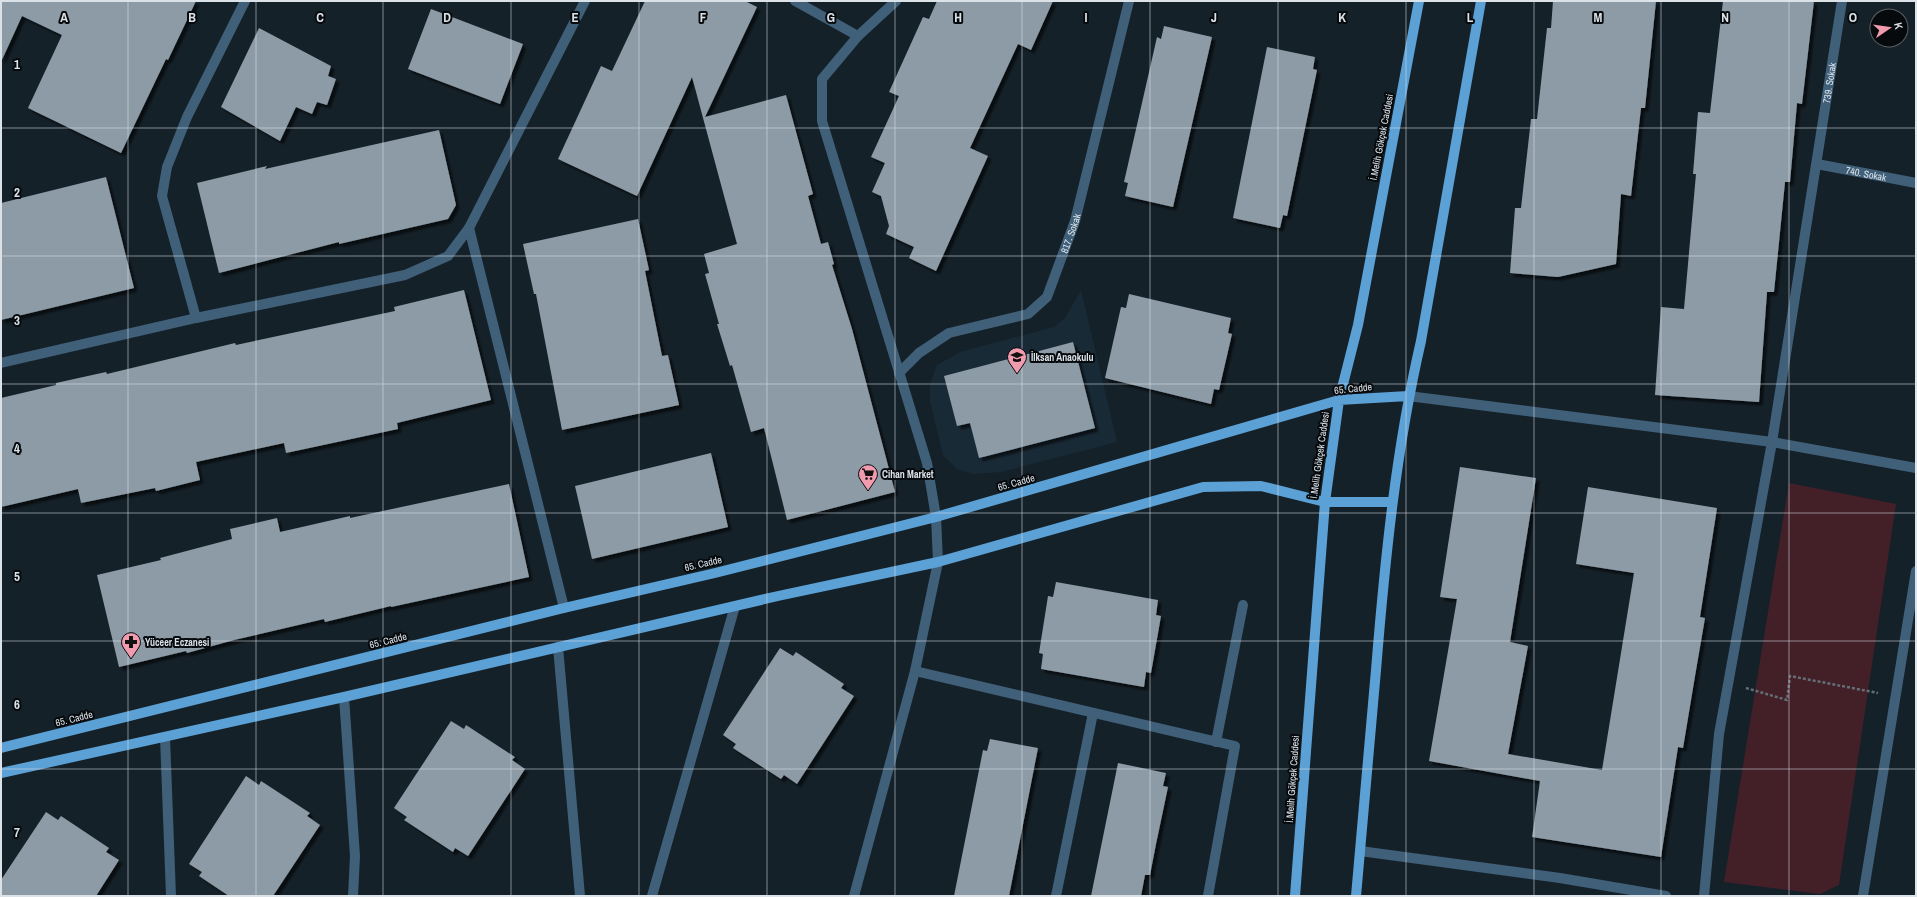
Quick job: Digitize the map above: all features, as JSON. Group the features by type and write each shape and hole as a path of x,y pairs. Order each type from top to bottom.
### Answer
{"main road":[{"name":"İ.Melih Gökçek Caddesi","path":"1295,896 1325,502 1339,400 1358,325 1419,1"},
{"path":"1356,896 1384,571 1392,502 1408,396 1421,341 1481,1"},
{"name":"65. Cadde","path":"1,748 564,608 715,573 936,517 1339,400 1408,396"},
{"path":"1,773 344,697 735,606 938,562 1203,487 1261,486 1325,502 1392,502"}],"street":[{"path":"196,318 162,196 167,167 187,117 245,1"},
{"path":"1,363 196,318 405,275 448,256 469,228 585,1"},
{"path":"795,1 858,36"},
{"path":"854,896 915,671 938,562 936,517 927,463 822,121 822,79 858,36 896,1"},
{"name":"817. Sokak","path":"899,373 919,353 949,333 1028,314 1047,297 1075,221 1129,1"},
{"name":"739. Sokak","path":"1704,896 1719,734 1772,442 1842,1"},
{"name":"740. Sokak","path":"1817,164 1916,183"},
{"path":"469,228 564,608"},
{"path":"1408,396 1772,442 1916,468"},
{"path":"1864,896 1916,571"},
{"path":"1216,742 1243,605"},
{"path":"652,896 735,606"},
{"path":"558,647 580,896"},
{"path":"915,671 1235,746 1208,896"},
{"path":"344,697 355,856 353,896"},
{"path":"1056,896 1093,713"},
{"path":"165,737 171,896"},
{"path":"1360,851 1560,878 1666,896"}],"path":[{"path":"1728,683 1787,700 1790,676 1896,696"}],"shaded area":[{"name":"İlksan Anaokulu","path":"1081,290 1117,442 1001,472 973,474 957,469 943,455 930,401 930,384 937,365 960,352 1054,327 1065,318"},
{"path":"1789,483 1896,504 1839,885 1820,894 1724,882"}],"building":[{"path":"1,1 196,1 168,60 166,59 121,153 28,108 62,35 22,16 1,62"},
{"path":"645,1 745,1 757,7 705,117 786,95 813,194 808,196 821,244 828,242 834,264 832,265 852,329 895,492 787,520 764,428 751,432 732,365 730,366 717,324 719,324 705,274 709,273 704,254 737,244 692,77 637,196 558,159 601,66 612,71"},
{"path":"937,1 1053,1 1031,50 1018,44 970,148 988,156 936,271 909,258 914,247 886,234 889,226 881,196 872,192 885,163 871,157 899,96 889,92 923,17 929,19"},
{"path":"1553,1 1656,1 1645,108 1641,108 1631,196 1621,194 1616,264 1558,277 1510,273 1515,208 1521,208 1531,119 1537,119 1547,28 1551,28"},
{"path":"1723,1 1814,1 1802,104 1797,103 1790,182 1785,182 1774,292 1767,292 1759,402 1655,395 1661,307 1684,309 1696,174 1693,174 1698,112 1710,113"},
{"path":"431,9 523,44 500,104 408,69"},
{"path":"1164,26 1212,37 1173,207 1125,196 1128,183 1124,182 1157,37 1161,39"},
{"path":"259,28 331,66 328,76 336,79 327,105 317,102 312,114 296,107 280,141 221,107"},
{"path":"1267,47 1315,57 1313,69 1317,70 1287,216 1283,215 1280,228 1233,218"},
{"path":"439,130 456,205 448,219 339,244 339,242 219,273 197,183 267,166 265,169"},
{"path":"106,177 134,288 1,320 1,203"},
{"path":"638,219 649,270 645,271 662,356 668,355 679,405 562,430 536,294 534,294 523,244"},
{"path":"464,290 491,400 397,423 398,429 286,453 284,443 196,462 200,480 156,491 155,488 81,503 78,489 1,507 1,398 56,385 56,383 106,372 107,374 235,343 236,345 395,311 394,307"},
{"path":"1129,294 1231,318 1228,333 1232,334 1219,390 1214,389 1211,404 1105,378 1121,307 1126,308"},
{"path":"1073,342 1095,428 979,458 970,423 957,426 944,376"},
{"path":"711,453 728,527 592,559 575,486"},
{"path":"1460,467 1536,478 1510,642 1528,646 1508,754 1602,770 1634,573 1576,564 1588,487 1717,508 1700,617 1705,618 1683,748 1678,747 1661,857 1532,837 1540,781 1429,761 1457,599 1440,597"},
{"path":"509,484 529,577 391,606 325,622 324,619 234,640 187,653 186,651 119,667 97,575 161,560 160,558 232,539 230,529 277,518 280,532 350,516 350,518"},
{"path":"1056,582 1158,600 1156,615 1161,616 1151,673 1146,672 1144,687 1041,669 1043,654 1039,653 1048,596 1053,597"},
{"path":"780,648 793,656 796,652 844,684 841,688 854,696 797,784 784,775 781,779 733,748 736,744 723,735"},
{"path":"451,721 464,729 466,725 515,757 512,760 525,769 468,856 455,848 453,852 404,820 407,817 394,808"},
{"path":"990,739 1038,748 1009,896 954,896 983,750 987,751"},
{"path":"1118,763 1166,773 1163,786 1168,787 1150,875 1145,875 1141,896 1091,896"},
{"path":"246,776 259,785 261,781 310,813 307,816 320,825 273,896 229,896 199,876 202,872 189,864"},
{"path":"46,812 58,820 61,816 109,848 106,852 119,860 96,896 1,896 1,880"}],"place":[{"name":"İlksan Anaokulu","path":"1017,374"},
{"name":"Cihan Market","path":"868,491"},
{"name":"Yüceer Eczanesi","path":"131,659"}]}
